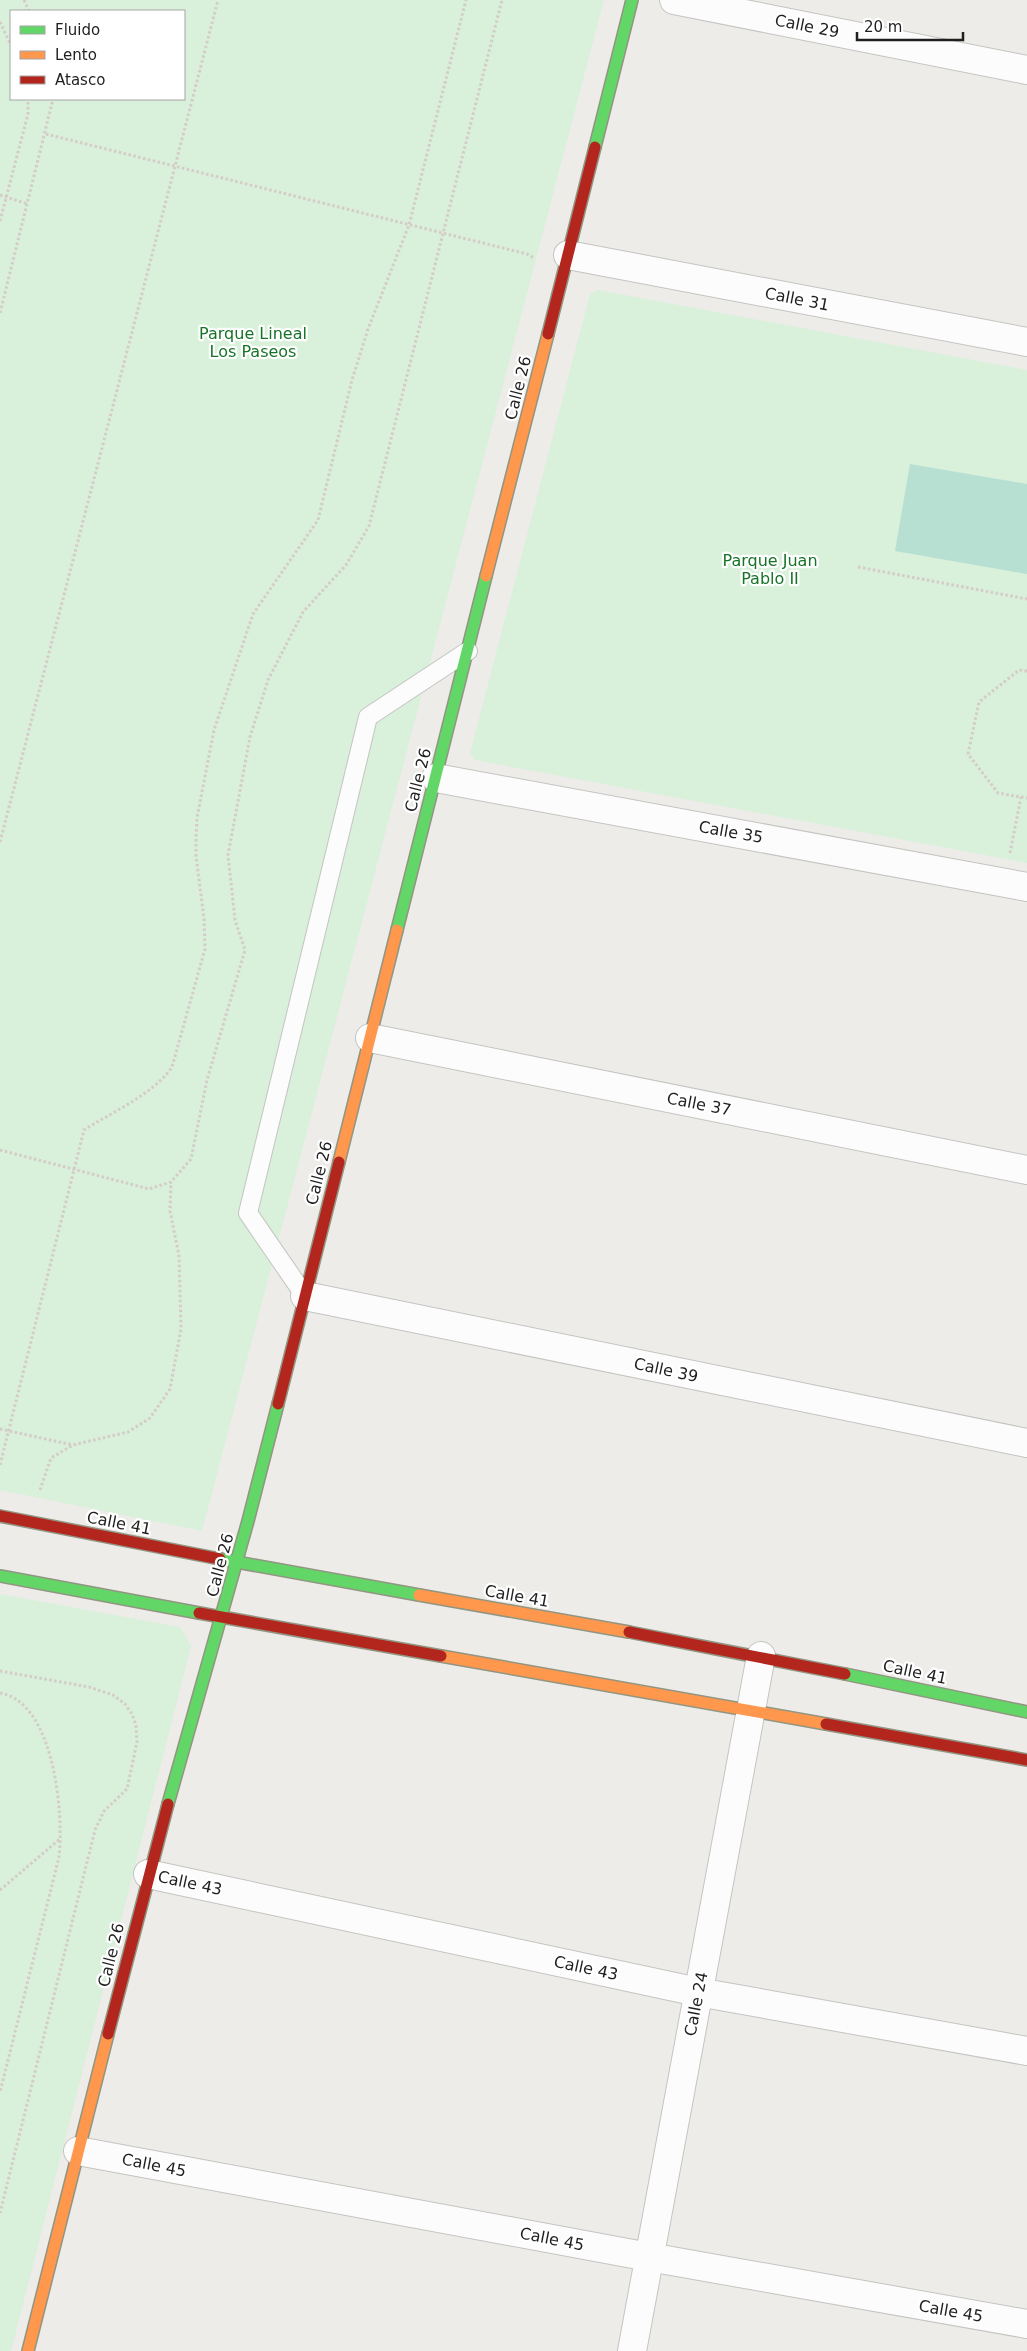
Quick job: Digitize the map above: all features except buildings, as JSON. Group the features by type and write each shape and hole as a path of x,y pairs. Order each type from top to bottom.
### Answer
{"street":[{"name":"Calle 26","path":"28,2351 148,1874 237,1562 632,0"},
{"name":"Calle 29","path":"674,0 1027,70"},
{"name":"Calle 31","path":"568,255 1027,342"},
{"name":"Calle 35","path":"436,778 1027,887"},
{"name":"Calle 37","path":"370,1038 1027,1170"},
{"name":"Calle 39","path":"305,1296 1027,1443"},
{"name":"Calle 41","path":"0,1516 237,1562 761,1656 1027,1712"},
{"path":"0,1576 222,1619 751,1709 1027,1760"},
{"name":"Calle 24","path":"632,2351 761,1656"},
{"name":"Calle 43","path":"148,1874 698,1992 1027,2050"},
{"name":"Calle 45","path":"78,2150 649,2257 1027,2324"}],"lane":[{"path":"305,1296 248,1214 368,717 468,650"}],"path":[{"path":"0,842 218,0"},
{"path":"0,1465 84,1130 153,1087 164,1078 172,1067 205,949 204,918 196,856 196,839 214,730 253,614 318,520 352,380 368,329 409,225 466,0"},
{"path":"0,1150 149,1189 171,1182 191,1159 207,1080 245,950 235,920 228,855 250,737 268,680 303,612 346,565 369,526 502,0"},
{"path":"0,22 10,43"},
{"path":"0,221 28,114 28,100"},
{"path":"0,313 46,134 53,100"},
{"path":"46,134 527,254"},
{"path":"0,195 28,204"},
{"path":"858,567 1027,599"},
{"path":"1027,671 1019,670 979,702 968,754 998,793 1027,798"},
{"path":"1010,854 1021,798"},
{"path":"29,1522 51,1458 73,1445 128,1432 150,1418 170,1389 181,1328 179,1256 170,1210 171,1182"},
{"path":"0,1429 73,1445"},
{"path":"0,1670 89,1687 113,1695 125,1704 132,1714 136,1725 137,1742 126,1789 104,1811 96,1830 0,2213"},
{"path":"0,1693 10,1694 23,1704 34,1717 46,1744 56,1778 61,1837 59,1857 0,2092"},
{"path":"0,1890 61,1837"}],"green space":[{"name":"Parque Lineal Los Paseos","path":"0,0 604,0 202,1531 0,1490"},
{"name":"Parque Juan Pablo II","path":"598,290 1027,370 1027,863 475,760 470,753 590,294"},
{"path":"910,464 1027,484 1027,574 895,551"},
{"path":"0,1594 180,1627 191,1646 11,2351 0,2351"}],"traffic: fast":[{"path":"595,147 632,0"},
{"path":"397,930 486,576"},
{"path":"168,1804 248,1521 278,1404"},
{"path":"220,1559 419,1595"},
{"path":"0,1576 199,1613"},
{"path":"845,1674 1027,1712"}],"traffic: slow":[{"path":"486,576 548,334"},
{"path":"339,1162 397,930"},
{"path":"419,1595 629,1632"},
{"path":"441,1656 826,1724"},
{"path":"28,2351 108,2034"}],"traffic: jam":[{"path":"548,334 595,147"},
{"path":"278,1404 339,1162"},
{"path":"0,1516 220,1559"},
{"path":"199,1613 441,1656"},
{"path":"629,1632 845,1674"},
{"path":"826,1724 1027,1760"},
{"path":"108,2034 168,1804"}]}
